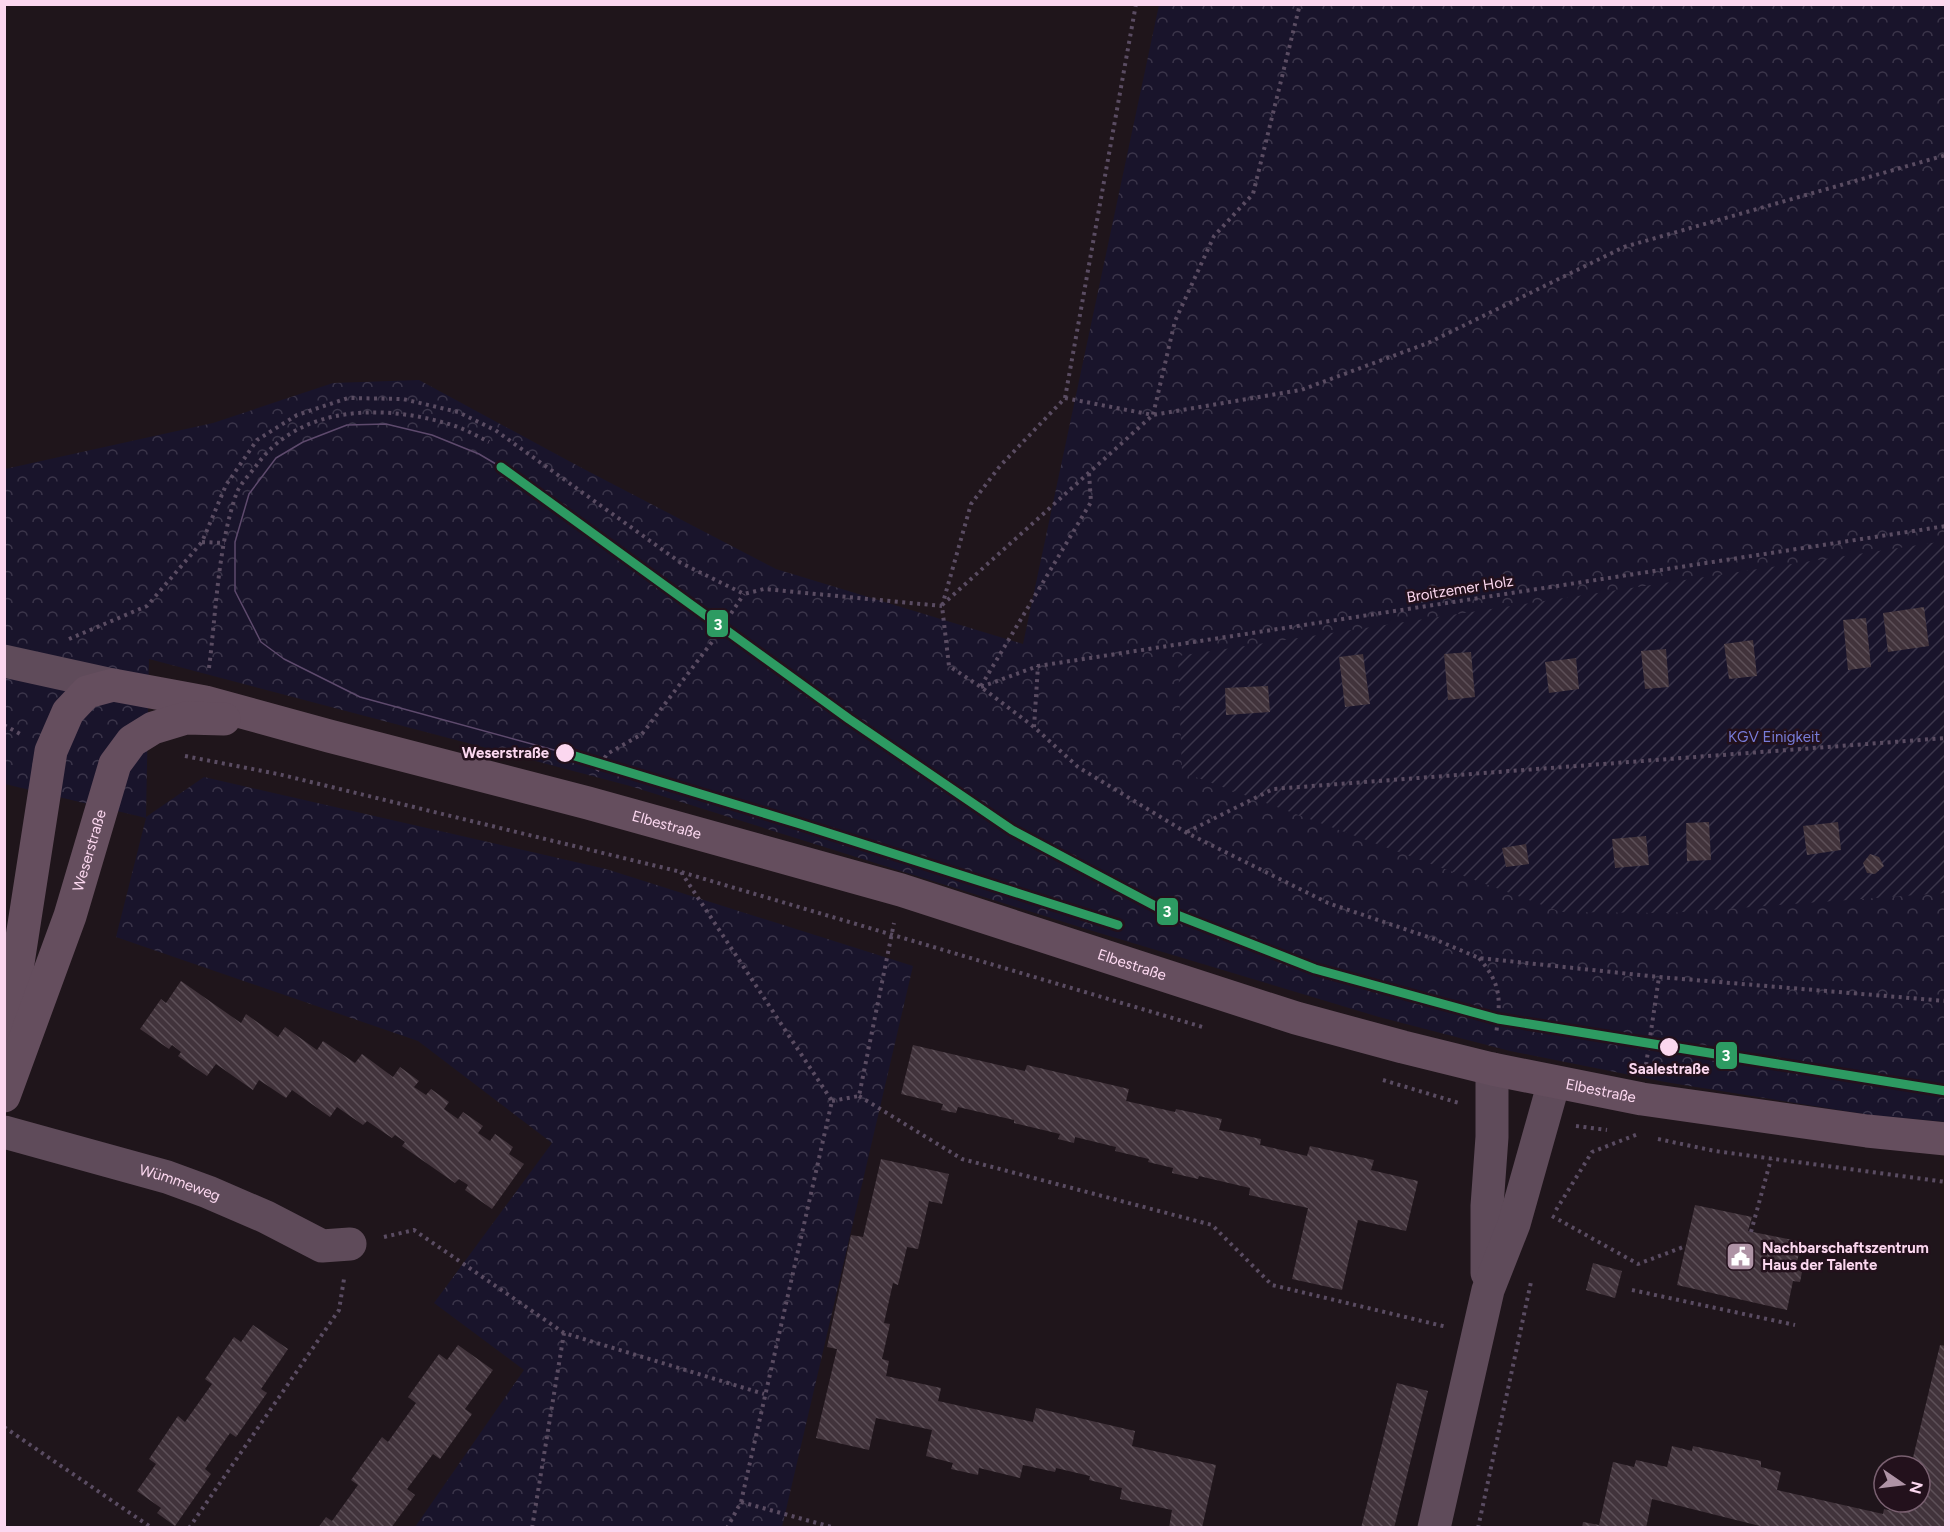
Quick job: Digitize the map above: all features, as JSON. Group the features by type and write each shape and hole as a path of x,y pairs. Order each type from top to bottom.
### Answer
{"street":[{"path":"14,663 205,702 329,736"},
{"path":"4,1053 51,751 68,712 87,692 113,685"},
{"name":"Weserstraße","path":"4,1096 70,916 115,764 132,741 153,728 186,718 224,719 329,736"},
{"name":"Elbestraße","path":"329,736 588,803 902,890 1296,1018 1492,1069 1642,1099 1867,1131 1946,1139"},
{"path":"1488,1290 1487,1206 1492,1137 1492,1069"},
{"path":"1434,1527 1488,1290 1514,1224 1554,1082"},
{"name":"Wümmeweg","path":"4,1132 167,1176 266,1217 322,1246 350,1244"}],"path":[{"path":"1136,4 1065,398 1000,466 971,504 942,606 949,666 1034,727 1078,767 1187,833 1328,903 1434,939 1479,958 1659,977 1946,1001"},
{"path":"14,663 147,606 202,542 226,485 257,440 297,415 348,398 403,399 458,412 495,430 681,563 744,594 764,589 942,606 1153,415 1174,321 1214,236 1253,194 1300,4"},
{"path":"1065,398 1153,415 1301,390 1428,343 1624,247 1946,155"},
{"path":"205,702 225,543 238,490 268,449 302,426 350,413 400,412 453,425 489,442"},
{"path":"981,687 1091,502 1089,473"},
{"name":"Broitzemer Holz","path":"981,687 1038,666 1946,526"},
{"path":"202,542 225,543"},
{"path":"588,803 596,774 607,754 642,734 744,594"},
{"path":"1034,727 1038,666"},
{"path":"1187,833 1273,789 1946,738"},
{"path":"180,755 278,774 681,872 1214,1030"},
{"path":"681,872 832,1101 741,1502 727,1527"},
{"path":"859,1096 890,948"},
{"path":"1479,958 1490,971 1501,998 1492,1069"},
{"path":"1638,1134 1659,977"},
{"path":"1375,1078 1467,1105"},
{"path":"832,1101 859,1096 962,1160 1212,1225 1272,1285 1448,1328"},
{"path":"1549,1224 1592,1152 1638,1134 1715,1151 1946,1182"},
{"path":"1751,1232 1771,1159"},
{"path":"1552,1216 1638,1264 1686,1246"},
{"path":"189,1527 339,1310 350,1244 414,1230 564,1333 764,1394"},
{"path":"1478,1527 1531,1281"},
{"path":"1632,1290 1795,1326"},
{"path":"532,1527 564,1333"},
{"path":"4,1427 152,1527"},
{"path":"741,1502 835,1527"}],"green space":[{"path":"1159,5 1945,5 1945,1122 1870,1115 1665,1082 1510,1051 1379,1017 1086,929 630,786 149,659 146,817 204,777 606,869 913,966 782,1527 415,1527 524,1370 434,1303 552,1143 418,1041 116,937 146,818 5,784 5,469 213,423 333,383 419,380 776,569 1023,644"},
{"name":"KGV Einigkeit","path":"1945,541 1945,893 1669,913 1561,912 1182,772 1178,656"}],"building":[{"path":"1924,607 1929,646 1888,652 1883,613"},
{"path":"1866,618 1871,667 1848,670 1843,620"},
{"path":"1753,640 1757,676 1729,679 1724,644"},
{"path":"1666,649 1669,687 1645,689 1641,651"},
{"path":"1471,652 1475,697 1448,700 1444,654"},
{"path":"1363,654 1370,704 1345,707 1339,657"},
{"path":"1576,658 1579,689 1549,693 1545,662"},
{"path":"1268,686 1270,712 1226,715 1225,688"},
{"path":"1709,822 1711,860 1687,861 1686,823"},
{"path":"1838,822 1841,850 1807,855 1803,826"},
{"path":"1646,836 1649,865 1615,868 1612,839"},
{"path":"1526,844 1529,864 1506,867 1502,848"},
{"path":"1870,854 1879,857 1884,866 1875,874 1867,873 1863,863"},
{"path":"181,981 241,1023 246,1014 278,1037 285,1027 317,1050 323,1041 355,1063 362,1054 393,1077 400,1067 419,1081 414,1087 426,1095 431,1089 449,1102 444,1109 458,1119 463,1112 483,1126 478,1133 490,1141 495,1134 513,1147 509,1154 524,1164 492,1209 465,1190 468,1185 459,1179 455,1183 402,1146 405,1142 395,1135 392,1138 367,1121 363,1125 337,1107 330,1117 292,1090 286,1098 259,1080 253,1090 216,1064 207,1076 178,1056 181,1052 172,1045 169,1049 140,1029 161,999 166,1003"},
{"path":"913,1045 1025,1071 1027,1065 1129,1089 1126,1101 1222,1119 1219,1130 1261,1139 1260,1145 1307,1156 1310,1146 1374,1160 1371,1170 1418,1181 1406,1231 1358,1220 1342,1290 1292,1279 1308,1208 1249,1195 1250,1188 1199,1176 1198,1179 1172,1173 1173,1168 1148,1162 1149,1159 1115,1151 1116,1147 1075,1137 1074,1143 1058,1139 1060,1134 1014,1123 1014,1120 958,1107 956,1113 941,1110 943,1104 901,1094"},
{"path":"881,1159 949,1174 942,1204 929,1201 918,1249 907,1247 898,1285 893,1283 884,1323 890,1324 882,1359 889,1361 886,1376 941,1388 938,1401 1033,1422 1036,1408 1135,1431 1132,1446 1216,1465 1202,1528 1169,1528 1172,1510 1120,1499 1122,1488 1089,1480 1090,1476 1056,1468 1055,1472 1023,1465 1020,1478 979,1468 978,1475 951,1469 953,1463 926,1456 932,1430 876,1418 869,1450 816,1438 837,1349 827,1347 851,1235 863,1237"},
{"name":"Nachbarschaftszentrum Haus der Talente","path":"1695,1205 1752,1217 1748,1231 1802,1242 1795,1269 1802,1272 1800,1282 1793,1281 1787,1310 1677,1285"},
{"path":"1593,1263 1622,1271 1615,1298 1586,1290"},
{"path":"253,1325 288,1349 261,1389 267,1393 236,1437 230,1433 205,1469 211,1474 175,1526 157,1513 161,1508 137,1491 156,1464 149,1459 178,1416 185,1422 212,1384 205,1379 234,1337 241,1342"},
{"path":"458,1345 493,1370 465,1409 472,1414 440,1459 433,1454 407,1489 415,1495 391,1528 318,1528 326,1517 332,1521 358,1485 351,1480 382,1437 388,1442 416,1403 408,1397 439,1354 447,1360"},
{"path":"1940,1345 1946,1346 1946,1528 1768,1528 1652,1499 1646,1528 1582,1528 1583,1522 1599,1525 1613,1462 1634,1467 1636,1460 1667,1467 1672,1446 1692,1451 1693,1446 1761,1461 1761,1467 1781,1472 1777,1490 1872,1512 1872,1514 1932,1514 1932,1454 1914,1454"},
{"path":"1397,1383 1428,1391 1394,1528 1361,1528"}],"tram line":[{"path":"501,467 479,454 432,435 386,424 347,425 303,442 276,458 249,494 235,542 235,591 261,642 284,659 360,697 565,753"}],"transit line":[{"name":"3","path":"501,467 849,719 1012,830 1159,908 1315,969 1498,1019 1946,1091"},
{"name":"3","path":"565,753 800,824 1118,925"}],"place":[{"name":"Weserstraße","path":"565,753"},
{"name":"Saalestraße","path":"1669,1047"},
{"name":"Nachbarschaftszentrum Haus der Talente","path":"1741,1257"}]}
